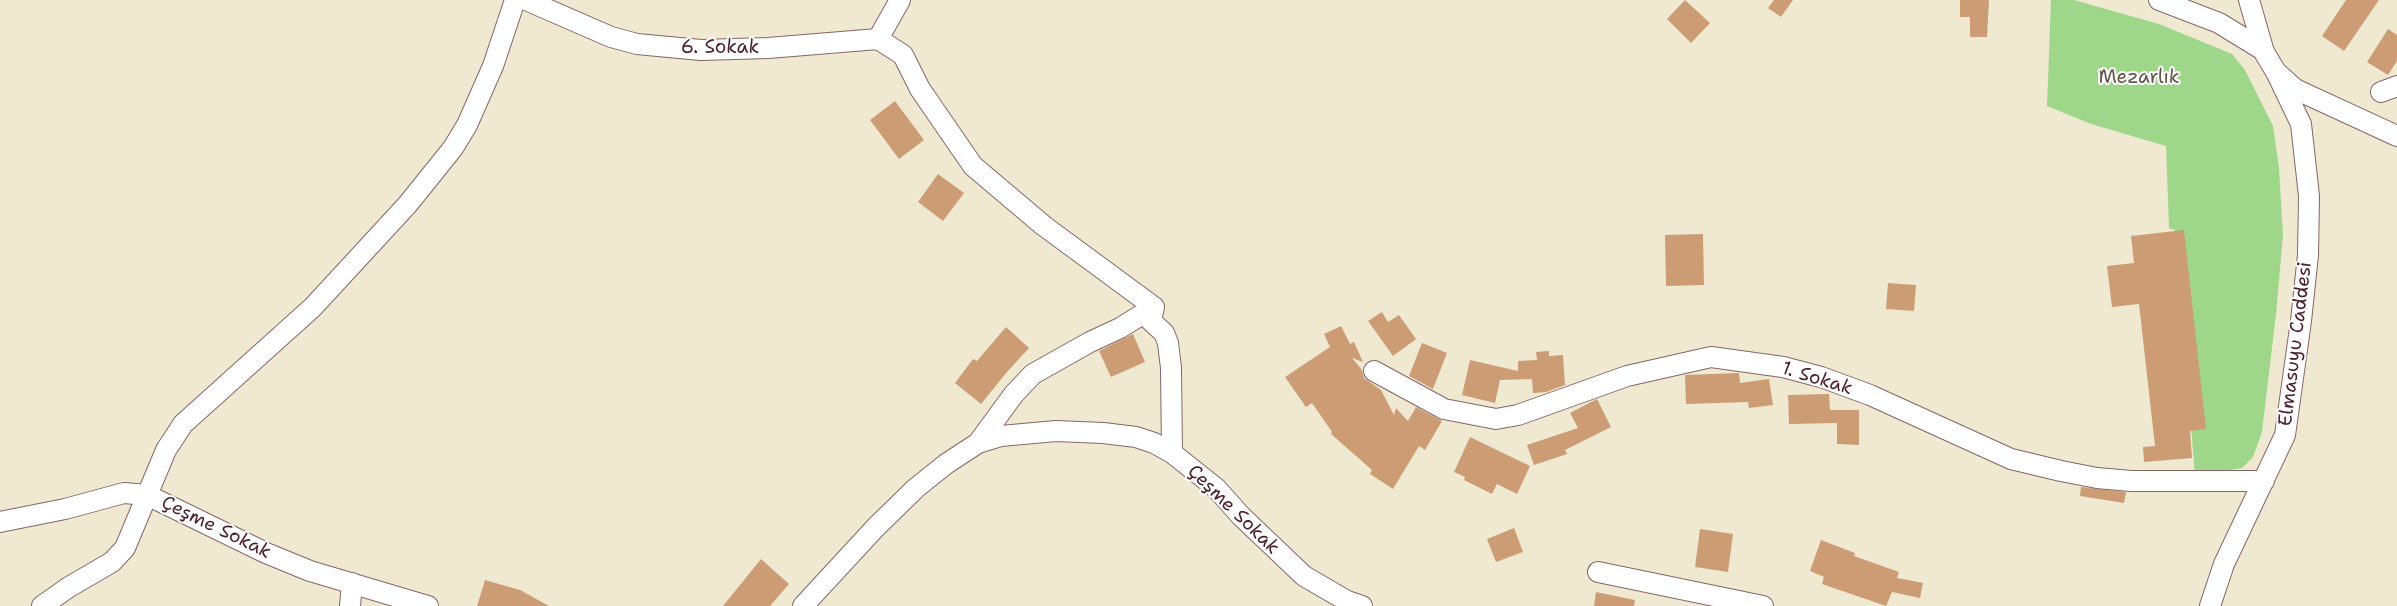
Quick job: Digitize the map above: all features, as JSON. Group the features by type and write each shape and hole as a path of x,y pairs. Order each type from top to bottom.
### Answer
{"street":[{"path":"42,606 69,587 112,562 124,548 166,450 183,424 313,307 408,204 453,148 467,125 493,66 514,0"},
{"name":"6. Sokak","path":"526,0 611,37 636,44 668,48 768,48 878,39"},
{"path":"900,0 878,39 903,55 920,89 973,166 1044,226 1154,307"},
{"path":"2158,0 2218,23 2263,50"},
{"path":"2249,0 2263,50 2276,72 2294,89 2397,136"},
{"name":"Elmasuyu Caddesi","path":"2210,606 2224,564 2285,435 2301,321 2308,255 2309,196 2301,124 2276,72"},
{"path":"978,443 1014,394 1033,374 1090,342 1120,328 1154,307"},
{"path":"1154,307 1151,321 1164,333 1168,343 1171,368 1172,453"},
{"name":"1. Sokak","path":"1374,371 1444,410 1496,419 1518,415 1566,396 1627,376 1711,357 1783,367 1821,377 1870,396 2011,459 2061,471 2097,478 2131,480 2264,481"},
{"name":"Çeşme Sokak","path":"802,606 876,526 916,488 978,443 1001,436 1025,432 1103,433 1154,443 1172,453 1216,488 1241,516 1304,576 1347,601 1362,606"},
{"name":"Çeşme Sokak","path":"0,522 66,510 124,493 147,495 266,553 310,571 428,606"},
{"path":"1598,572 1762,606"},
{"path":"350,606 352,583"}],"green space":[{"name":"Mezarlık","path":"2051,0 2074,0 2159,24 2232,54 2245,70 2273,126 2279,168 2283,235 2276,314 2262,432 2253,457 2242,468 2195,476 2175,230 2169,228 2166,146 2091,124 2047,106"}],"building":[{"path":"1685,0 1710,23 1691,43 1667,19"},
{"path":"1774,0 1793,0 1781,17 1768,8"},
{"path":"1960,0 1989,0 1987,37 1970,37 1970,17 1960,17"},
{"path":"2346,0 2379,0 2344,51 2322,36"},
{"path":"2388,29 2397,35 2397,61 2388,75 2367,62"},
{"path":"895,101 924,140 899,159 870,120"},
{"path":"938,174 964,193 943,221 918,202"},
{"path":"2184,230 2206,429 2190,431 2192,458 2144,462 2143,447 2155,446 2139,304 2112,307 2107,266 2134,263 2131,236"},
{"path":"1703,234 1704,285 1666,286 1665,235"},
{"path":"1888,283 1916,285 1914,311 1886,309"},
{"path":"1382,312 1388,322 1399,315 1416,339 1393,356 1368,321"},
{"path":"1341,326 1350,344 1354,342 1363,362 1352,358 1362,370 1364,378 1381,390 1394,415 1396,408 1408,421 1416,407 1442,421 1425,450 1419,446 1393,489 1370,474 1372,470 1331,434 1332,432 1312,403 1306,407 1285,377 1330,347 1324,334"},
{"path":"1006,327 1029,348 981,404 955,383 973,359 977,361"},
{"path":"1133,334 1145,362 1111,377 1099,351"},
{"path":"1422,343 1447,353 1433,389 1409,376"},
{"path":"1549,351 1549,356 1563,355 1565,385 1546,392 1533,393 1532,379 1500,380 1495,403 1462,395 1470,360 1518,371 1518,361 1537,360 1536,352"},
{"path":"1739,373 1740,383 1769,379 1773,405 1749,408 1748,402 1686,404 1685,375"},
{"path":"1829,394 1830,410 1859,410 1859,445 1837,444 1837,423 1789,424 1788,395"},
{"path":"1597,399 1611,427 1565,450 1567,454 1534,465 1527,445 1578,428 1570,413"},
{"path":"1470,437 1530,466 1517,494 1497,484 1492,494 1464,480 1465,477 1454,472"},
{"path":"2081,487 2126,492 2124,503 2080,496"},
{"path":"1514,528 1523,552 1496,562 1487,539"},
{"path":"1700,529 1733,534 1728,572 1695,567"},
{"path":"1821,540 1855,553 1854,556 1899,572 1897,578 1923,583 1920,598 1892,592 1886,606 1822,584 1824,577 1810,571"},
{"path":"761,559 789,584 770,606 723,606"},
{"path":"485,580 520,590 549,606 477,606"},
{"path":"1596,592 1635,600 1634,606 1594,606"}]}
